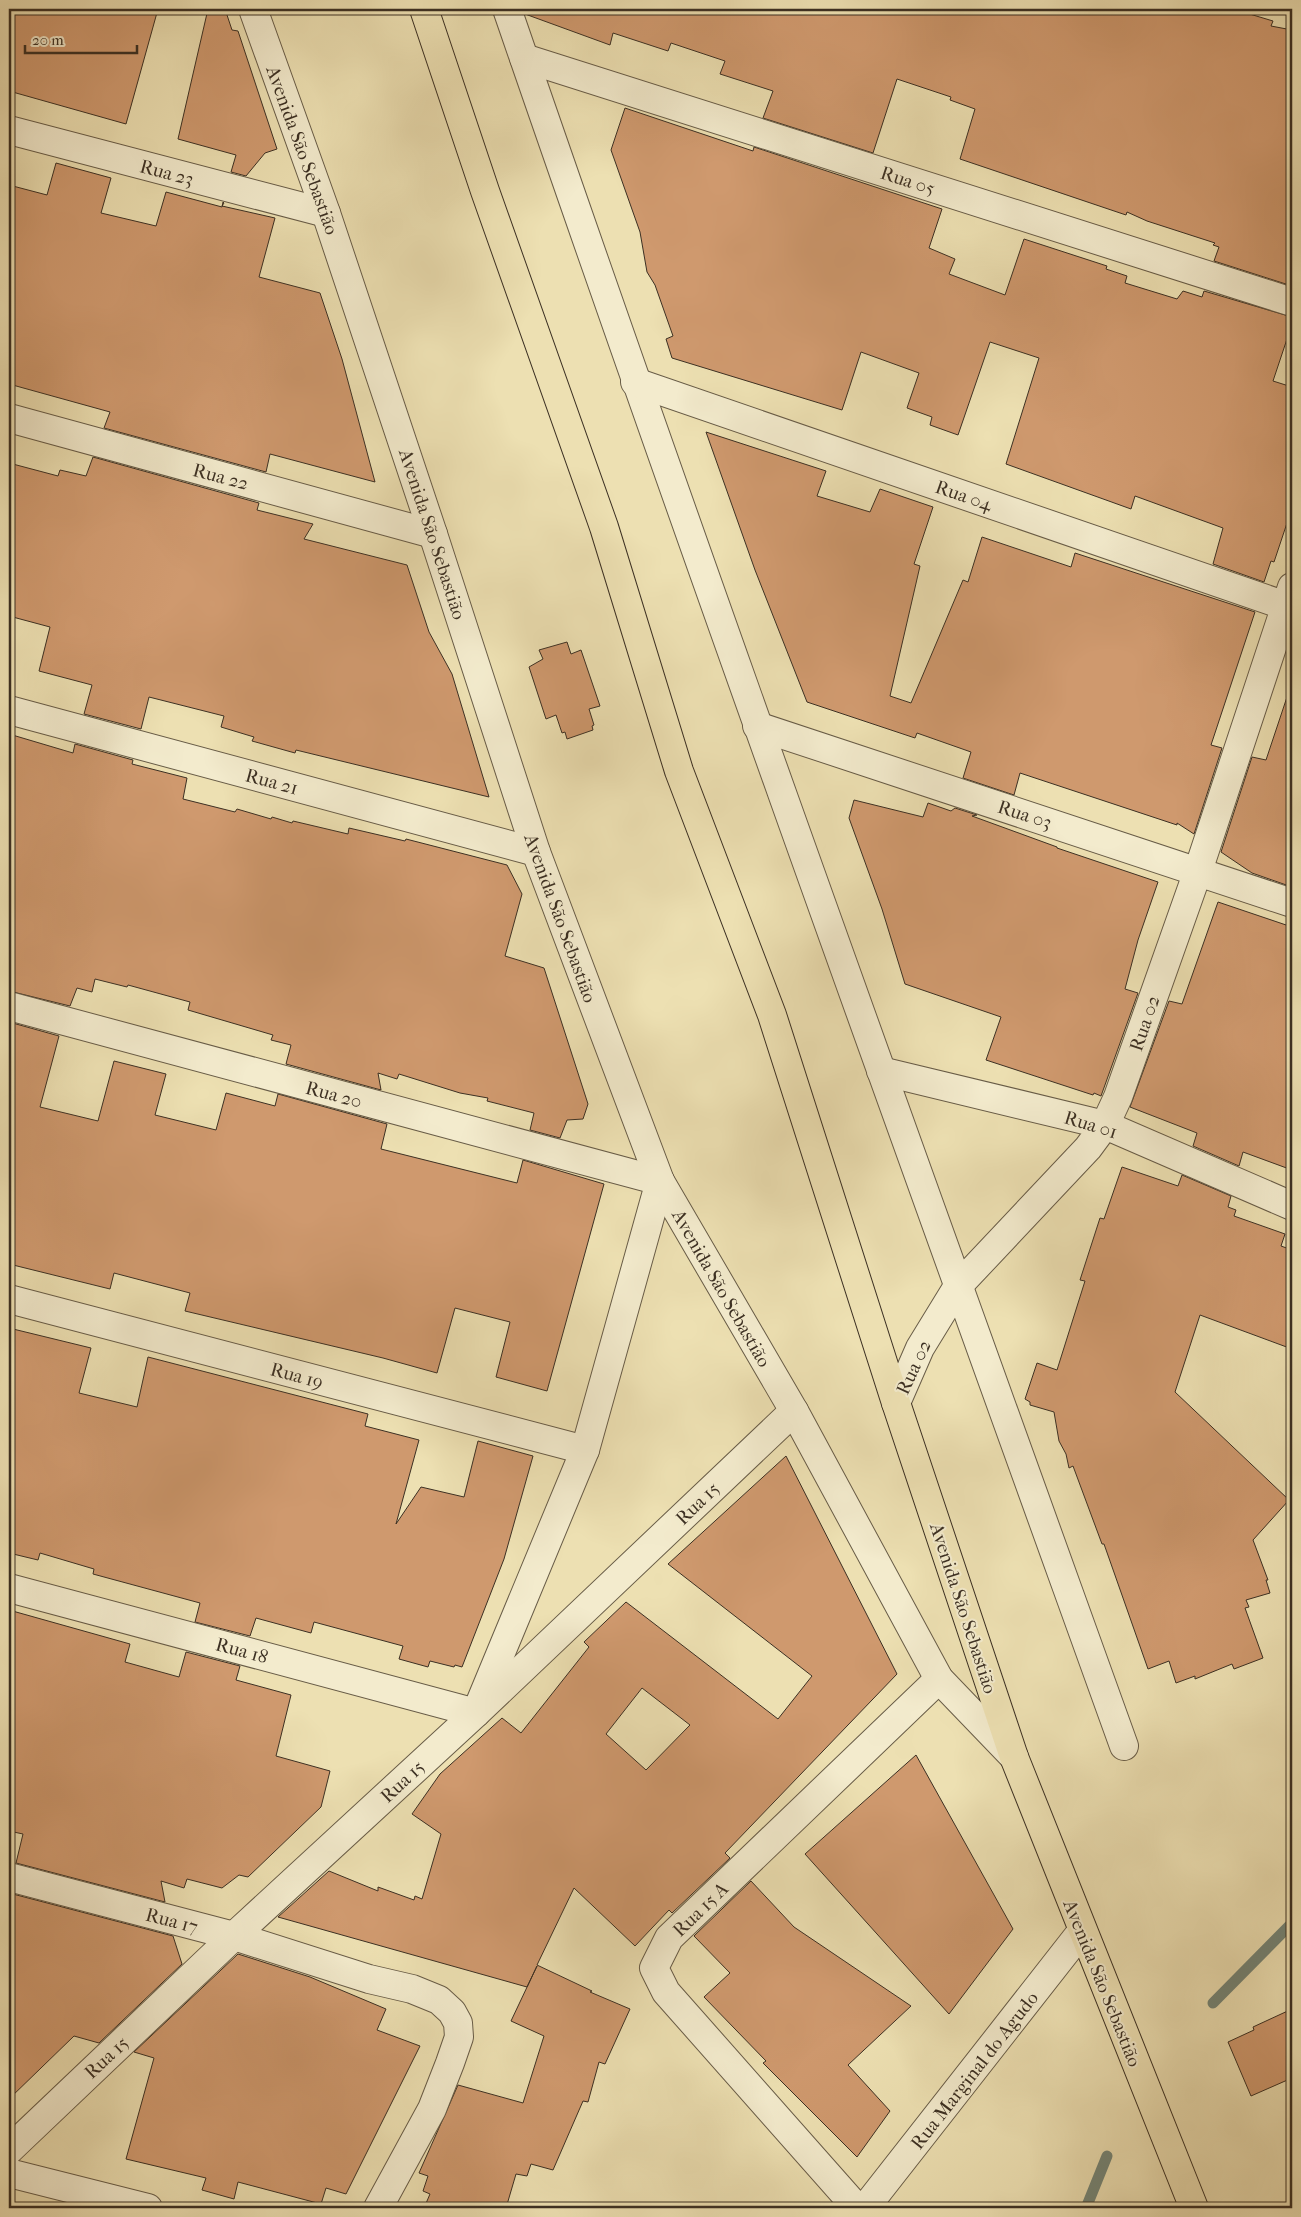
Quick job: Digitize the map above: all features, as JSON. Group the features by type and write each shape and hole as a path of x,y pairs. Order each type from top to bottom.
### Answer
{"main road":[{"name":"Avenida São Sebastião","path":"424,9 604,527 679,771 772,1015 896,1403 1014,1757 1194,2208"}],"street":[{"name":"Avenida São Sebastião","path":"253,9 326,213 536,852 660,1181 794,1411 939,1679 1014,1757"},
{"path":"507,9 635,382 757,726 1124,1746"},
{"name":"Rua 05","path":"524,58 1292,302"},
{"name":"Rua 23","path":"9,130 326,213"},
{"name":"Rua 04","path":"635,382 1290,601"},
{"name":"Rua 22","path":"9,418 433,534"},
{"name":"Rua 02","path":"896,1403 920,1348 958,1286 1088,1148 1105,1125 1118,1097 1198,871 1290,601"},
{"name":"Rua 21","path":"9,710 536,852"},
{"name":"Rua 03","path":"757,726 1292,903"},
{"name":"Rua 20","path":"9,1006 660,1181"},
{"name":"Rua 01","path":"881,1071 1105,1125 1292,1206"},
{"path":"476,1713 585,1450 660,1181"},
{"name":"Rua 19","path":"9,1299 585,1450"},
{"name":"Rua 15","path":"9,2150 234,1936 476,1713 794,1411"},
{"name":"Rua 18","path":"9,1588 476,1713"},
{"name":"Rua 15 A","path":"857,2208 666,1992 654,1968 670,1938 939,1679"},
{"name":"Rua 17","path":"9,1877 234,1936 333,1969 412,1988 439,2000 452,2012 458,2023 459,2037 432,2109 378,2208"},
{"name":"Rua Marginal do Agudo","path":"865,2208 1082,1931"},
{"path":"9,2172 148,2208"}],"building":[{"path":"9,9 158,9 126,124 9,91"},
{"path":"208,9 225,9 232,30 238,31 277,149 265,153 246,176 231,172 236,155 178,139"},
{"path":"523,9 1233,9 1273,21 1271,26 1292,30 1292,286 1214,261 1219,247 1213,245 1215,243 1147,221 1127,212 1126,215 960,159 975,109 950,100 951,97 897,79 873,153 763,118 773,91 720,74 725,61 671,43 668,51 613,33 610,45 525,14"},
{"path":"625,108 753,151 754,147 942,209 929,248 955,259 949,274 1005,295 1024,239 1107,266 1106,269 1127,276 1125,283 1177,299 1183,291 1202,297 1204,291 1292,317 1291,327 1273,381 1292,387 1292,508 1274,562 1271,561 1264,582 1213,564 1223,528 1135,496 1131,509 1006,464 1039,358 990,342 958,435 930,425 932,417 907,408 919,373 861,352 842,410 672,358 666,339 673,336 655,285 647,272 640,232 611,150"},
{"path":"56,163 111,178 101,213 156,226 166,192 222,207 275,218 259,277 320,293 342,359 375,482 270,454 266,472 104,428 110,412 9,384 9,185 47,195"},
{"path":"706,432 826,471 817,496 870,512 880,489 933,507 914,564 920,566 890,696 911,703 963,580 968,582 982,537 1071,567 1075,553 1255,612 1211,745 1222,748 1194,834 1177,823 1177,825 1020,773 1014,795 963,778 971,752 917,733 915,738 807,702 755,570"},
{"path":"93,457 259,503 257,510 313,524 304,539 407,565 429,632 452,674 489,797 296,750 295,753 252,741 254,737 221,727 224,716 149,697 141,729 84,714 92,685 39,671 50,627 9,616 9,463 58,476 60,470 86,476"},
{"path":"567,642 571,654 581,650 600,706 589,709 594,725 592,726 593,730 567,739 565,732 562,733 556,715 546,719 529,667 543,659 539,650"},
{"path":"1287,697 1292,698 1292,887 1252,873 1221,852 1252,757 1266,760"},
{"path":"9,734 73,753 75,744 133,760 132,764 187,778 183,799 235,812 237,809 271,819 272,817 292,823 293,821 348,834 349,828 405,841 406,839 507,865 522,894 505,956 544,968 588,1104 583,1119 567,1120 560,1138 530,1130 534,1113 487,1101 488,1098 460,1093 399,1074 397,1079 378,1073 381,1090 286,1064 291,1045 271,1040 273,1035 188,1010 190,1002 128,985 127,987 95,979 92,992 77,988 70,1006 9,991"},
{"path":"854,800 923,817 928,803 951,811 955,808 977,815 972,816 1057,848 1158,882 1138,940 1125,989 1138,993 1101,1096 986,1060 1001,1017 905,984 882,909 849,818"},
{"path":"1218,902 1292,927 1292,1170 1243,1152 1239,1166 1193,1146 1197,1133 1130,1107 1169,1001 1182,1004"},
{"path":"9,1022 59,1036 40,1107 98,1121 114,1061 166,1074 155,1115 216,1130 226,1093 275,1106 278,1094 387,1124 381,1149 517,1183 523,1160 604,1184 547,1391 496,1377 510,1322 455,1308 437,1373 383,1358 185,1311 190,1293 114,1273 110,1289 9,1264"},
{"path":"1122,1167 1178,1186 1182,1175 1231,1196 1228,1207 1236,1210 1234,1216 1285,1234 1281,1246 1292,1250 1292,1349 1200,1315 1175,1392 1289,1500 1253,1540 1268,1580 1266,1580 1270,1593 1246,1600 1249,1607 1245,1608 1263,1658 1234,1669 1232,1664 1195,1679 1195,1676 1176,1683 1169,1661 1148,1669 1104,1544 1102,1544 1073,1466 1069,1468 1066,1454 1059,1441 1054,1412 1030,1405 1030,1402 1025,1399 1037,1363 1057,1370 1085,1281 1080,1280 1100,1218 1104,1219"},
{"path":"9,1328 91,1348 79,1393 137,1407 148,1357 368,1414 365,1426 419,1440 396,1524 421,1487 464,1497 478,1441 533,1456 504,1559 462,1667 430,1661 428,1667 399,1659 403,1646 314,1622 311,1633 256,1618 250,1636 195,1622 200,1603 93,1574 94,1569 40,1553 38,1560 9,1553"},
{"path":"786,1456 897,1674 725,1853 730,1858 672,1913 669,1910 635,1946 574,1888 537,1965 592,1991 590,1992 630,2009 605,2064 599,2062 588,2102 583,2101 553,2170 531,2164 527,2176 516,2174 506,2208 424,2208 430,2194 423,2191 428,2176 419,2173 458,2085 523,2103 544,2036 511,2021 537,1966 527,1987 278,1917 329,1871 378,1891 378,1887 414,1900 415,1896 422,1899 441,1834 412,1814 440,1774 502,1718 521,1733 589,1647 584,1642 626,1602 778,1719 812,1676 668,1564","holes":["642,1688 690,1725 646,1770 606,1734"]},
{"path":"9,1610 130,1644 125,1662 179,1677 186,1652 240,1666 236,1680 291,1695 276,1756 330,1771 321,1807 248,1877 239,1875 222,1888 187,1879 184,1888 161,1881 165,1902 16,1863 23,1834 9,1831"},
{"path":"916,1755 1013,1929 949,2014 805,1854"},
{"path":"751,1881 794,1927 911,2006 848,2065 890,2111 857,2157 763,2063 766,2061 704,1997 730,1973 694,1936"},
{"path":"9,1893 173,1936 182,1964 99,2043 74,2036 9,2099"},
{"path":"238,1954 310,1977 386,2009 377,2030 420,2046 346,2194 326,2188 321,2204 238,2182 234,2199 202,2190 206,2178 126,2159 154,2058 134,2052"},
{"path":"1292,2009 1292,2078 1251,2096 1228,2042 1254,2030 1253,2027"}],"waterway":[{"path":"1213,2003 1292,1923"},
{"path":"1086,2208 1107,2156"}]}
